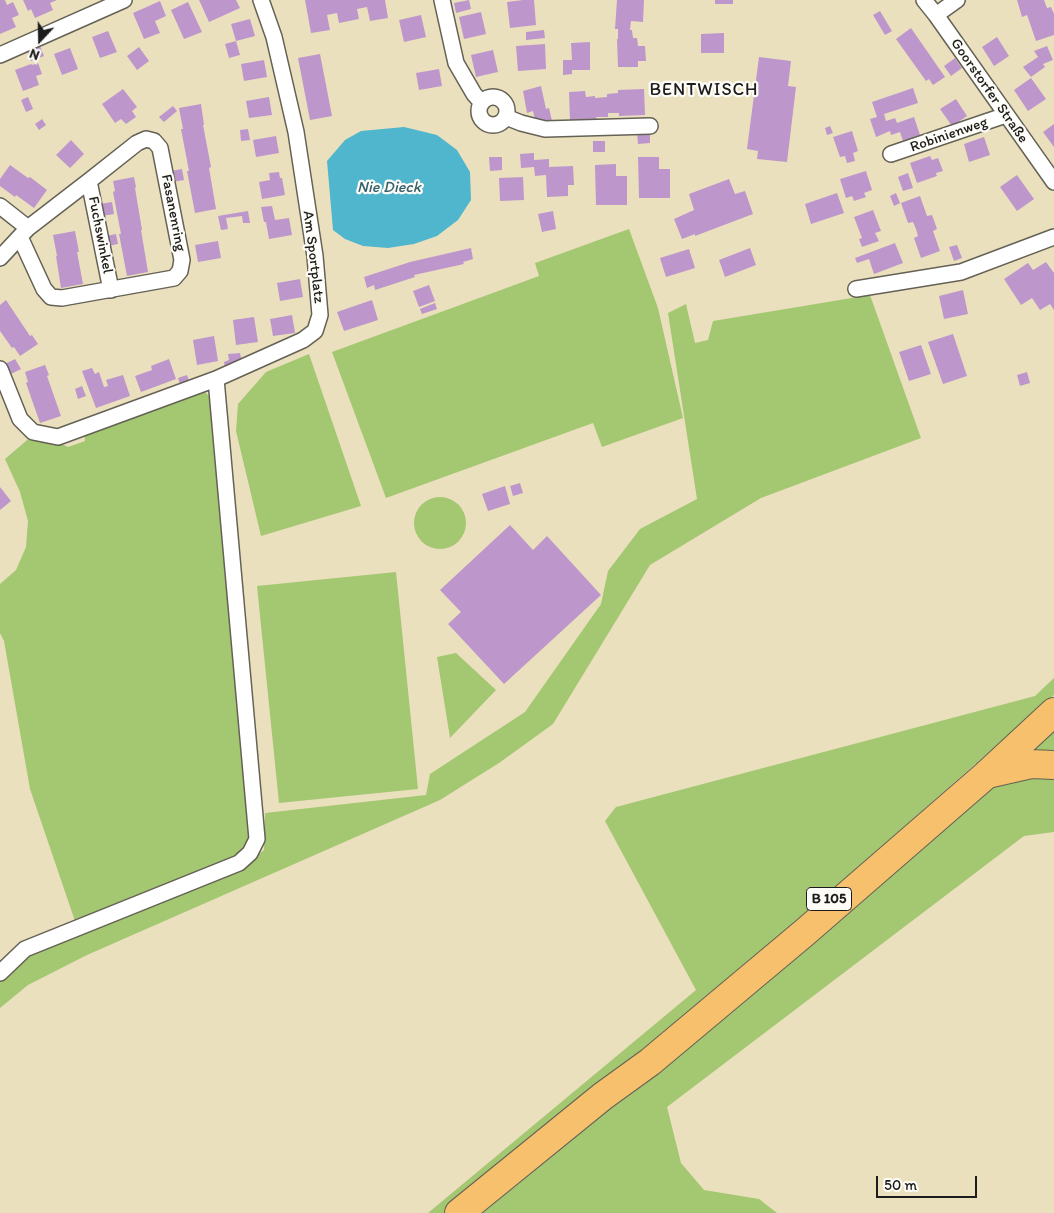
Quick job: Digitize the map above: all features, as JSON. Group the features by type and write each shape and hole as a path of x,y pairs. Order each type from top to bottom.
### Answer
{"highway":[{"name":"B 105","path":"603,1096 644,1057 810,916 1054,701"},
{"name":"B 105","path":"459,1213 603,1096 650,1062 804,933 986,775 1054,712"},
{"path":"986,775 1032,764 1054,765"}],"street":[{"path":"0,55 124,0"},
{"name":"Am Sportplatz","path":"0,369 20,418 33,432 58,437 216,379 303,340 315,331 320,315 315,256 296,132 274,37 261,0"},
{"path":"442,0 456,62 474,94 482,103 492,97 503,100 508,111 506,117 545,129 650,126"},
{"name":"Goorstorfer Straße","path":"924,0 1054,182"},
{"path":"936,15 957,0"},
{"name":"Robinienweg","path":"891,154 1006,115"},
{"name":"Fasanenring","path":"0,206 24,233 44,289 51,297 62,298 174,278 180,271 182,260 160,148 154,141 146,139 137,143 24,233 0,258"},
{"name":"Fuchswinkel","path":"89,181 111,290"},
{"path":"856,289 961,272 1054,237"},
{"path":"0,973 25,949 239,863 250,853 257,839 216,379"}],"green space":[{"path":"629,229 658,308 683,418 602,447 593,423 386,498 332,352 539,276 535,263"},
{"path":"870,295 921,438 761,498 650,565 553,724 499,763 440,800 87,955 28,985 0,1008 0,979 26,954 240,869 264,850 265,813 426,795 430,774 525,712 601,604 608,571 640,529 697,499 668,313 686,304 695,343 708,340 713,321"},
{"path":"309,354 361,506 261,536 236,431 238,404 266,372"},
{"path":"195,392 205,392 211,398 252,833 245,846 235,857 186,880 76,924 30,789 4,641 0,633 0,584 16,570 26,547 28,521 20,492 5,459 33,435 56,441 68,447 85,441 84,431"},
{"path":"440,497 450,499 458,505 464,513 466,523 464,533 458,541 450,547 440,549 430,547 422,541 416,533 414,523 416,513 422,505 430,499"},
{"path":"396,572 418,789 279,803 257,586"},
{"path":"456,653 496,690 450,738 437,657"},
{"path":"1054,678 1054,695 808,911 604,1085 446,1213 428,1213 696,990 605,821 616,807 1035,696"},
{"path":"1054,727 1054,753 1023,754"},
{"path":"1054,771 1054,832 1024,836 667,1107 681,1163 704,1190 759,1199 777,1213 473,1213 981,793 1003,779"}],"water":[{"name":"Nie Dieck","path":"404,127 437,135 457,150 470,172 471,200 458,220 437,236 414,244 388,248 363,246 345,239 333,230 327,161 345,140 361,131"}],"building":[{"path":"0,0 5,0 7,5 13,2 19,15 12,18 16,27 0,34"},
{"path":"23,0 57,0 50,3 53,10 35,18 31,9 28,11"},
{"path":"199,0 236,0 240,8 209,22"},
{"path":"305,0 385,0 388,18 370,21 367,7 357,9 359,19 339,23 337,13 327,15 330,30 311,33"},
{"path":"469,0 471,9 456,13 454,3"},
{"path":"534,0 536,25 510,28 507,2"},
{"path":"617,0 644,0 643,22 631,21 630,30 632,30 633,38 637,38 638,46 645,46 646,61 638,61 638,67 618,67 618,29 615,29"},
{"path":"715,0 733,0 733,4 715,4"},
{"path":"1017,0 1044,0 1047,8 1051,7 1054,14 1054,35 1036,41 1027,15 1022,17"},
{"path":"160,1 166,16 155,21 160,33 144,39 133,13"},
{"path":"188,2 202,32 184,39 171,10"},
{"path":"880,11 892,31 885,35 873,15"},
{"path":"481,12 486,34 464,39 459,17"},
{"path":"421,15 426,37 404,42 399,20"},
{"path":"250,19 255,36 236,41 231,24"},
{"path":"911,28 945,77 933,85 929,79 926,81 896,39"},
{"path":"544,30 545,38 526,40 526,32"},
{"path":"108,31 117,52 100,58 92,37"},
{"path":"724,33 724,53 701,53 701,34"},
{"path":"997,37 1009,56 994,66 982,47"},
{"path":"236,41 240,55 229,58 225,44"},
{"path":"590,42 590,70 572,70 572,74 563,75 563,60 572,60 571,43"},
{"path":"545,44 546,69 518,71 516,46"},
{"path":"40,46 44,56 31,61 27,51"},
{"path":"1047,46 1053,60 1043,64 1045,67 1031,77 1023,67 1038,57 1034,51"},
{"path":"139,47 149,61 137,70 127,56"},
{"path":"70,48 78,69 62,75 54,54"},
{"path":"493,50 498,72 476,77 471,55"},
{"path":"320,54 332,116 310,120 298,58"},
{"path":"759,57 791,61 788,86 796,87 787,162 757,159 758,151 747,149"},
{"path":"955,58 962,68 951,76 944,66"},
{"path":"264,60 267,77 244,81 241,64"},
{"path":"38,63 42,74 36,76 39,85 23,91 15,70"},
{"path":"439,69 442,86 419,90 416,73"},
{"path":"1031,78 1046,99 1028,111 1014,90"},
{"path":"541,86 546,109 549,108 552,121 543,123 535,120 533,111 527,113 523,91"},
{"path":"913,88 918,103 884,114 886,121 895,118 897,123 914,117 920,135 903,141 900,132 891,135 890,131 876,137 870,119 877,117 872,102"},
{"path":"123,89 137,107 132,111 136,117 126,124 121,119 115,123 102,104"},
{"path":"644,89 645,115 619,116 619,113 608,113 608,117 570,121 569,92 585,91 586,97 595,96 595,98 607,97 607,94 618,93 618,90"},
{"path":"28,97 33,109 26,112 21,100"},
{"path":"269,97 272,115 249,118 246,101"},
{"path":"956,99 967,116 952,126 940,109"},
{"path":"201,104 216,209 195,213 187,171 189,171 179,108"},
{"path":"173,106 177,111 164,122 159,117"},
{"path":"42,119 46,125 39,130 35,124"},
{"path":"1054,124 1054,147 1043,132"},
{"path":"830,126 833,133 827,135 825,128"},
{"path":"248,129 250,140 241,141 240,130"},
{"path":"650,131 650,143 638,144 637,132"},
{"path":"852,131 858,151 853,153 855,161 847,163 845,156 840,157 833,137"},
{"path":"276,136 279,153 256,157 253,140"},
{"path":"984,137 990,155 969,162 964,144"},
{"path":"71,140 84,154 70,168 56,155"},
{"path":"593,141 605,141 605,152 593,152"},
{"path":"534,153 534,160 549,159 549,167 573,166 574,185 568,185 568,196 547,197 546,175 535,176 534,167 521,168 520,154"},
{"path":"930,156 932,160 938,158 943,171 936,173 937,176 917,183 910,163"},
{"path":"489,157 502,157 502,170 490,171"},
{"path":"638,157 659,157 659,169 670,169 670,198 639,198"},
{"path":"616,164 616,176 627,176 627,205 596,205 595,165"},
{"path":"10,165 47,190 34,208 0,186 0,179"},
{"path":"182,169 184,180 173,182 171,171"},
{"path":"866,171 872,190 864,193 866,197 854,201 852,196 846,198 840,179"},
{"path":"279,172 285,195 262,199 259,182 270,180 269,173"},
{"path":"908,173 913,188 903,191 898,177"},
{"path":"1017,175 1034,199 1017,211 1000,187"},
{"path":"134,177 148,272 127,276 119,234 121,234 113,192 115,191 113,181"},
{"path":"523,177 524,200 500,201 499,178"},
{"path":"729,179 735,194 745,191 753,214 682,239 674,219 694,210 689,194"},
{"path":"837,193 844,213 811,224 805,204"},
{"path":"896,193 900,203 894,206 890,196"},
{"path":"920,196 927,216 932,215 937,229 933,231 940,251 921,258 914,238 918,236 916,229 913,222 908,223 901,203"},
{"path":"112,202 114,214 102,216 100,204"},
{"path":"272,206 275,220 289,218 292,235 269,239 261,207"},
{"path":"873,210 881,231 875,233 879,241 862,247 859,239 862,238 854,217"},
{"path":"248,211 250,223 243,223 242,216 226,218 228,229 221,230 218,216"},
{"path":"553,211 556,229 542,232 538,214"},
{"path":"75,231 83,284 61,288 53,235"},
{"path":"116,234 118,244 108,246 106,236"},
{"path":"218,241 221,258 198,262 195,245"},
{"path":"895,243 903,263 874,274 869,259 857,263 855,258"},
{"path":"957,245 962,258 954,261 949,247"},
{"path":"471,248 473,259 463,262 464,264 414,275 415,277 375,290 374,285 367,288 364,277 410,262"},
{"path":"750,248 756,265 725,277 719,260"},
{"path":"689,249 695,268 666,277 660,258"},
{"path":"1046,262 1054,273 1054,310 1050,304 1040,310 1032,298 1021,305 1004,279 1028,263 1033,270"},
{"path":"300,279 303,297 280,301 277,283"},
{"path":"429,285 435,301 419,307 413,291"},
{"path":"963,290 968,314 944,319 939,296"},
{"path":"6,300 30,336 32,335 38,344 20,356 0,331 0,305"},
{"path":"372,300 378,320 344,331 337,312"},
{"path":"435,303 437,309 422,314 420,309"},
{"path":"292,315 295,333 273,336 270,319"},
{"path":"254,317 258,342 236,345 233,320"},
{"path":"953,334 967,376 943,384 928,342"},
{"path":"214,336 218,361 197,365 193,340"},
{"path":"921,345 931,374 909,381 899,352"},
{"path":"240,353 242,363 225,368 224,362 229,360 228,354"},
{"path":"15,359 21,369 11,374 5,364"},
{"path":"169,359 176,379 141,392 135,376 152,370 151,366"},
{"path":"45,365 61,416 40,423 26,383 28,382 25,372"},
{"path":"92,368 95,374 99,372 104,387 108,386 106,380 123,375 130,396 96,408 82,371"},
{"path":"1027,372 1030,383 1020,386 1017,375"},
{"path":"187,375 191,386 182,390 178,378"},
{"path":"82,386 86,396 78,399 75,389"},
{"path":"520,483 523,493 513,496 510,486"},
{"path":"505,486 510,504 488,511 482,494"},
{"path":"0,487 11,501 0,510"},
{"path":"510,525 533,550 547,536 601,595 504,684 448,624 461,612 440,590"}],"district":[{"name":"BENTWISCH","path":"704,90"}]}
